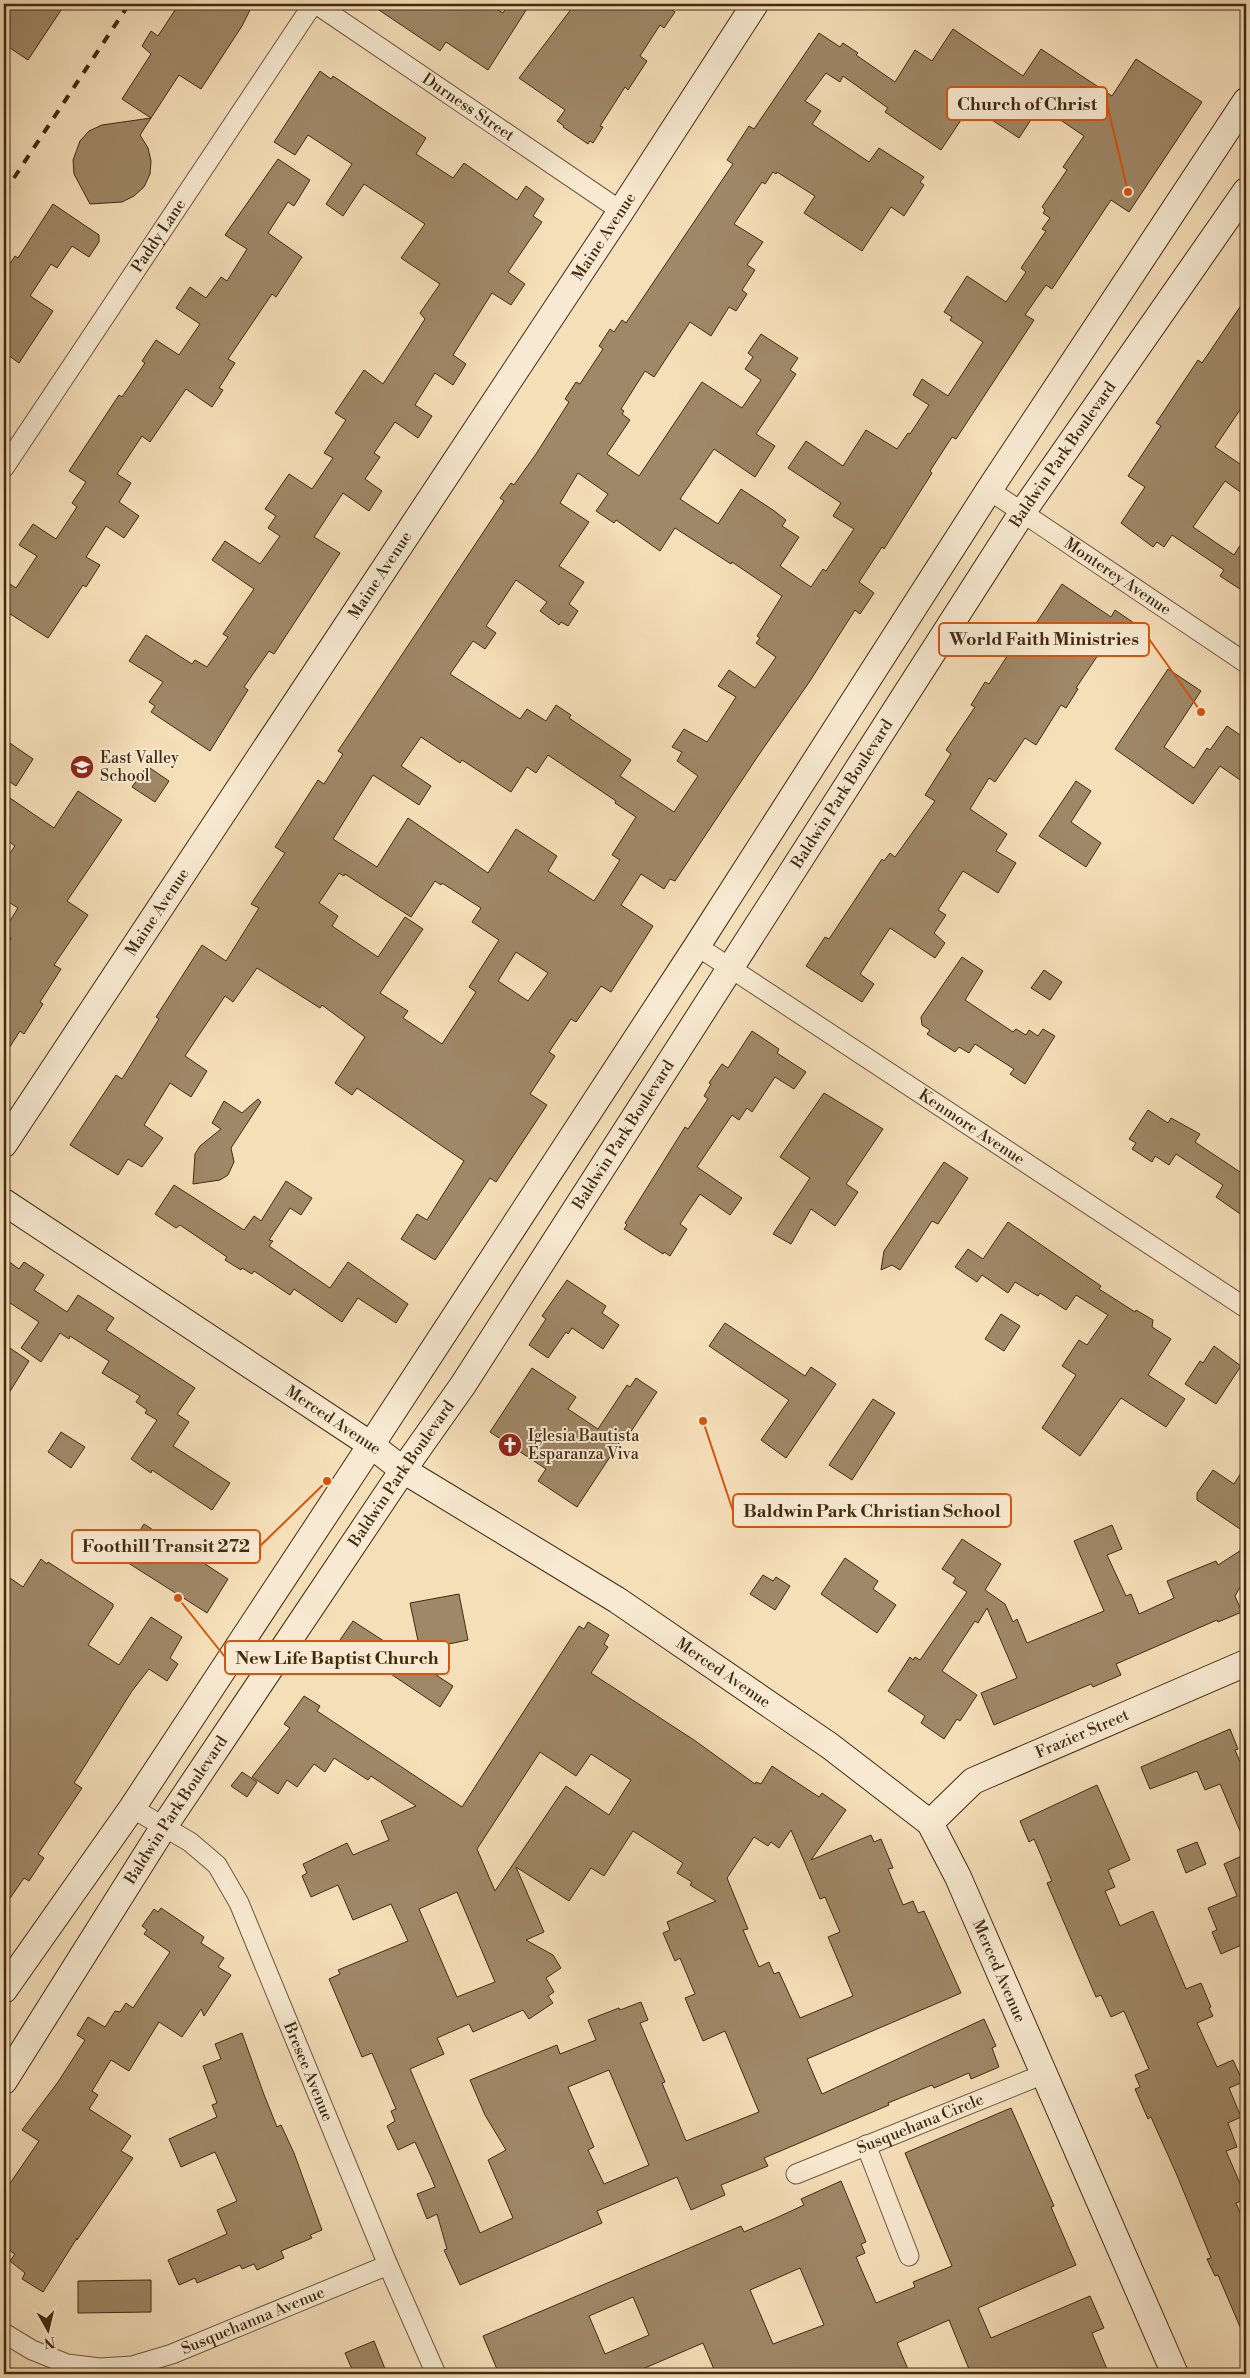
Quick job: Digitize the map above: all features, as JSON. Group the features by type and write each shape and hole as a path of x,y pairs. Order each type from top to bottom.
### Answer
{"main road":[{"name":"Maine Avenue","path":"4,1144 621,211 755,4"},
{"path":"4,1990 132,1808 371,1445 697,946 989,490 1246,101"},
{"name":"Baldwin Park Boulevard","path":"4,2081 165,1826 403,1470 463,1385 1022,513 1246,191"},
{"name":"Merced Avenue","path":"4,1202 371,1445 403,1470 616,1600 830,1746 930,1822 958,1877 1175,2374"},
{"name":"Frazier Street","path":"930,1822 973,1781 1246,1663"}],"street":[{"name":"Durness Street","path":"314,4 621,211"},
{"name":"Paddy Lane","path":"4,468 314,4"},
{"name":"Monterey Avenue","path":"989,490 1246,663"},
{"name":"Kenmore Avenue","path":"697,946 1246,1308"},
{"name":"Bresee Avenue","path":"132,1808 190,1842 217,1865 239,1903 388,2264 436,2374"},
{"name":"Susquehana Circle","path":"796,2174 1044,2074"},
{"path":"866,2145 909,2256"},
{"name":"Susquehanna Avenue","path":"4,2332 32,2350 66,2364 100,2368 132,2366 172,2354 388,2264"}],"building":[{"path":"4,4 65,4 28,60 4,44"},
{"path":"179,4 253,4 242,26 201,89 179,75 151,118 122,99 151,54 142,46 151,31 158,36"},
{"path":"370,4 488,4 503,13 509,4 530,4 488,70 446,42 440,51"},
{"path":"575,4 663,4 675,12 664,28 660,25 640,56 647,61 628,90 625,87 600,126 603,127 593,143 590,141 588,144 557,121 565,110 519,78"},
{"path":"953,29 1023,76 1041,49 1112,96 1136,59 1202,102 1129,212 1111,200 1052,289 1046,285 1025,315 1034,320 956,439 952,437 930,471 932,473 884,549 882,547 859,582 874,593 860,614 855,610 810,681 675,881 670,879 664,889 641,874 621,905 653,926 611,992 601,986 576,1022 571,1019 549,1052 555,1056 530,1094 547,1105 496,1182 490,1178 435,1260 401,1239 417,1214 427,1220 464,1161 357,1088 352,1095 335,1083 365,1037 322,1005 320,1008 257,968 233,1002 225,996 185,1056 207,1071 191,1097 170,1083 144,1125 163,1138 142,1167 128,1159 118,1175 70,1145 116,1075 122,1079 159,1019 156,1017 202,945 226,961 259,908 251,904 285,853 275,847 318,780 324,784 343,754 338,751 504,501 500,498 511,483 514,485 536,454 569,402 565,399 576,382 580,384 603,349 599,346 610,329 614,332 622,320 626,323 733,164 727,160 749,126 754,129 819,33 840,47 843,43 858,53 856,55 895,82 915,50 932,61","holes":["826,73 840,82 843,76 888,108 885,112 941,150 963,117 966,120 974,108 1019,138 1040,106 1084,136 1063,167 1067,170 1042,207 1045,210 1043,213 1050,218 1042,229 1046,231 1021,268 1026,272 1006,302 967,276 944,312 952,317 950,320 983,342 948,396 922,379 913,395 929,405 910,434 908,433 897,449 866,430 843,466 806,441 788,468 841,503 833,516 854,529 826,571 823,569 811,587 780,566 799,537 782,526 786,520 773,510 741,489 718,524 680,499 714,449 755,477 775,446 756,434 796,374 790,370 798,358 761,334 748,353 753,357 745,369 761,380 742,408 702,382 639,476 607,454 630,420 622,414 624,411 621,409 645,371 654,377 690,322 711,336 729,307 736,311 747,294 742,290 755,270 747,265 763,242 734,224 762,182 765,184 773,172 776,174 777,172 815,196 804,213 862,251 891,207 904,216 924,185 920,182 924,177 879,148 869,162 812,124 821,111 805,101","578,473 608,494 596,511 614,523 616,520 660,551 675,528 731,564 732,562 782,596 757,636 760,638 756,643 776,657 755,688 729,670 718,686 736,697 707,742 684,729 672,747 682,752 677,761 698,776 674,812 620,776 631,760 569,718 571,715 556,705 546,721 527,709 520,719 450,674 473,641 485,649 496,633 486,626 516,580 547,602 540,611 559,625 561,622 568,626 578,611 569,604 584,582 559,566 589,522 560,503","421,737 460,763 462,760 511,792 527,767 536,773 548,755 616,801 615,803 636,817 612,855 620,860 594,901 548,871 557,856 516,829 488,873 408,818 377,867 333,839 373,775 419,805 431,786 401,766","339,873 344,876 345,874 411,917 435,881 441,885 442,883 481,908 472,922 499,940 469,987 476,992 442,1044 403,1018 408,1011 380,993 423,929 405,917 378,957 332,926 338,916 319,903","516,952 548,973 528,1001 498,981"]},
{"path":"320,71 331,79 333,76 426,138 416,154 453,178 464,163 517,200 526,186 544,199 533,216 542,222 508,272 525,284 511,305 492,293 453,355 466,364 453,385 435,373 415,405 432,416 418,438 395,422 374,453 380,457 365,479 382,491 369,511 343,493 314,537 340,553 274,654 269,651 244,687 248,690 210,751 151,712 155,706 149,702 163,682 129,661 146,635 192,664 195,660 207,667 228,637 223,634 254,589 212,560 225,541 260,564 280,536 268,528 276,516 265,509 289,474 312,489 333,458 324,453 346,420 335,413 364,370 383,384 425,319 420,313 440,284 401,258 425,224 364,184 343,216 326,204 352,164 308,135 295,155 274,142"},
{"path":"151,118 140,135 148,148 151,161 150,174 144,187 134,196 122,202 90,204 74,174 73,160 80,141 89,131 102,125"},
{"path":"278,159 310,180 294,206 288,202 268,233 302,257 276,297 272,294 228,359 235,363 219,388 223,390 212,407 186,389 150,442 142,436 117,474 131,483 119,502 139,516 124,538 106,526 86,557 100,565 86,587 83,585 48,638 4,610 4,580 16,588 37,556 19,545 33,524 56,539 77,507 72,503 86,482 69,471 119,395 122,397 145,363 142,361 156,340 179,355 200,324 176,308 190,287 206,298 221,277 227,281 247,249 225,235"},
{"path":"53,204 99,235 99,242 89,257 72,246 57,268 51,264 30,296 53,311 19,363 4,352 4,273 15,256 18,258"},
{"path":"1246,298 1246,401 1215,447 1246,468 1246,496 1225,481 1193,527 1234,555 1246,536 1246,593 1220,576 1224,570 1172,535 1164,547 1157,542 1153,547 1121,523 1145,487 1128,476 1161,426 1156,423 1198,360 1202,363"},
{"path":"1062,584 1111,617 1115,610 1134,623 1118,647 1108,640 1076,688 1078,689 1066,708 1061,705 1036,745 1025,738 995,782 989,778 970,809 1007,834 996,851 1016,863 998,893 963,871 938,910 946,915 934,933 945,943 935,958 890,928 860,974 874,984 862,1002 806,966 825,937 829,939 882,859 884,861 890,853 895,857 935,801 925,795 951,754 946,750 975,707 971,705 985,682 989,684 1028,624 1033,628"},
{"path":"1168,669 1201,691 1164,747 1194,768 1207,748 1210,750 1227,726 1246,739 1246,784 1220,766 1193,804 1115,749"},
{"path":"4,739 33,759 16,786 4,778"},
{"path":"147,766 169,781 155,802 132,787"},
{"path":"1076,781 1091,791 1071,822 1101,843 1086,867 1039,836"},
{"path":"78,791 122,820 67,901 88,915 54,965 61,969 40,1002 43,1004 24,1034 20,1031 4,1056 4,950 11,938 4,933 4,930 18,908 4,899 4,862 15,846 4,838 4,794 54,828"},
{"path":"962,957 983,971 965,1000 1013,1032 1016,1029 1026,1035 1029,1030 1038,1036 1043,1029 1055,1036 1025,1084 1010,1074 1014,1069 975,1044 969,1053 959,1047 955,1052 927,1034 930,1030 922,1025 921,1017"},
{"path":"1044,970 1062,982 1050,1000 1031,988"},
{"path":"752,1031 779,1049 777,1053 806,1072 794,1089 775,1077 752,1112 747,1108 739,1120 732,1115 697,1167 742,1198 730,1215 700,1194 680,1224 687,1229 670,1256 664,1252 663,1254 624,1229 627,1225 625,1223 685,1127 688,1129 708,1099 704,1096 711,1084 709,1083 722,1064 728,1068"},
{"path":"824,1093 883,1129 846,1184 858,1192 835,1226 811,1209 791,1244 773,1234 810,1178 780,1157"},
{"path":"258,1099 261,1102 231,1148 234,1162 228,1175 220,1180 193,1184 195,1154 200,1146 221,1129 212,1123 224,1101 242,1113"},
{"path":"1148,1110 1168,1123 1171,1118 1200,1134 1195,1142 1246,1176 1246,1218 1216,1197 1223,1185 1176,1154 1169,1165 1155,1156 1152,1162 1132,1149 1136,1143 1129,1139"},
{"path":"944,1162 968,1178 938,1224 932,1221 900,1270 892,1265 881,1270 884,1251"},
{"path":"286,1181 312,1198 301,1215 290,1208 269,1240 273,1241 269,1246 330,1288 348,1262 408,1304 396,1323 358,1298 342,1322 294,1289 290,1295 254,1271 252,1274 242,1268 241,1270 225,1260 227,1257 180,1225 176,1228 155,1214 174,1185 244,1230 254,1216 261,1221"},
{"path":"1008,1222 1101,1286 1099,1289 1135,1312 1136,1310 1153,1320 1152,1327 1171,1339 1148,1375 1185,1399 1166,1427 1121,1398 1080,1456 1042,1428 1076,1375 1062,1366 1079,1340 1087,1345 1108,1315 1076,1295 1066,1310 1040,1293 1038,1296 1015,1282 1008,1293 982,1275 977,1282 955,1267 968,1249 983,1259"},
{"path":"4,1258 19,1269 24,1262 44,1275 34,1290 67,1312 78,1295 114,1318 106,1330 195,1388 177,1414 189,1422 173,1446 230,1483 212,1510 152,1470 151,1473 131,1459 157,1420 145,1413 147,1410 136,1402 140,1396 102,1373 109,1361 70,1336 69,1339 60,1333 41,1362 21,1348 39,1322 4,1299"},
{"path":"567,1280 606,1306 602,1313 619,1325 603,1349 572,1328 568,1334 566,1332 548,1358 529,1345 546,1319 542,1316"},
{"path":"1001,1314 1020,1326 1004,1351 985,1339"},
{"path":"725,1323 805,1376 811,1367 836,1384 786,1458 761,1440 789,1400 709,1346"},
{"path":"4,1344 29,1361 4,1401"},
{"path":"1214,1346 1241,1366 1216,1404 1185,1384 1200,1361 1203,1363"},
{"path":"532,1368 576,1397 568,1409 598,1429 627,1385 630,1387 636,1378 657,1392 628,1436 625,1434 577,1507 538,1481 546,1469 490,1432"},
{"path":"873,1399 895,1413 852,1480 829,1465"},
{"path":"61,1432 85,1447 71,1468 48,1452"},
{"path":"1246,1465 1246,1533 1197,1500 1197,1493 1213,1470 1234,1484"},
{"path":"144,1524 228,1579 207,1613 122,1559"},
{"path":"1112,1525 1122,1549 1107,1555 1126,1596 1131,1594 1139,1614 1174,1598 1167,1581 1216,1561 1218,1565 1246,1547 1246,1577 1235,1596 1242,1612 1218,1622 1217,1620 1116,1664 1121,1675 1093,1687 1091,1684 994,1725 981,1693 1017,1678 987,1608 978,1623 975,1621 942,1671 977,1695 960,1721 957,1719 944,1739 921,1723 925,1716 888,1691 910,1657 913,1660 915,1657 920,1660 967,1592 953,1583 956,1578 942,1569 962,1539 1001,1564 985,1590 1005,1604 1013,1622 1017,1619 1027,1643 1104,1611 1074,1541"},
{"path":"845,1558 878,1581 873,1589 896,1605 877,1633 821,1594"},
{"path":"41,1559 113,1604 113,1607 88,1645 119,1665 151,1617 182,1637 170,1658 178,1664 167,1681 149,1669 132,1691 74,1783 82,1788 38,1854 44,1858 29,1881 24,1878 4,1907 4,1574 23,1587"},
{"path":"763,1575 773,1581 776,1577 790,1586 775,1610 750,1594"},
{"path":"459,1594 468,1640 420,1650 410,1603"},
{"path":"353,1621 453,1686 440,1707 340,1640"},
{"path":"588,1622 609,1635 604,1644 608,1647 591,1673 694,1740 755,1784 756,1782 761,1784 772,1766 819,1797 822,1793 846,1810 811,1860 871,1835 874,1842 881,1839 893,1868 888,1869 903,1905 913,1901 918,1913 924,1911 961,1993 807,2059 822,2094 984,2019 996,2046 992,2048 999,2067 971,2079 969,2073 934,2088 932,2085 764,2158 768,2166 721,2185 725,2195 691,2210 677,2177 597,2211 602,2223 460,2285 444,2250 447,2249 437,2214 427,2219 417,2194 435,2187 431,2177 415,2142 398,2150 387,2126 395,2121 391,2111 396,2109 372,2053 362,2057 329,1979 340,1974 338,1970 408,1941 391,1904 353,1920 338,1885 311,1897 302,1876 307,1873 303,1864 347,1843 353,1855 389,1840 381,1821 416,1806 371,1776 368,1780 334,1758 325,1772 314,1764 297,1787 287,1780 278,1794 252,1777 290,1728 284,1724 304,1696 320,1706 317,1711 462,1807 579,1626 584,1629","holes":["540,1752 576,1776 591,1754 631,1780 609,1815 566,1786 495,1891 477,1849","791,1830 820,1899 825,1897 840,1932 828,1937 853,1996 800,2018 779,1972 774,1974 769,1962 759,1967 743,1930 748,1929 727,1878 754,1837 768,1846 771,1842 779,1848","633,1831 683,1863 677,1873 692,1882 690,1885 716,1901 667,1922 670,1930 663,1933 675,1961 680,1958 695,1994 685,1998 703,2041 725,2031 759,2112 686,2141 662,2083 665,2082 640,2023 648,2020 641,2002 588,2020 596,2040 560,2054 557,2045 470,2080 485,2115 506,2150 488,2160 513,2218 480,2233 410,2069 444,2054 437,2038 469,2024 473,2032 523,2010 529,2019 553,2003 548,1996 554,1992 546,1978 561,1968 553,1955 526,1940 544,1932 516,1867 569,1901 591,1868 604,1876","457,1892 495,1982 457,1997 419,1909","609,2070 649,2165 604,2184 588,2150 594,2147 568,2087"]},
{"path":"1230,1729 1238,1749 1235,1750 1246,1776 1246,1845 1220,1784 1205,1790 1197,1771 1150,1789 1141,1767"},
{"path":"242,1772 257,1782 247,1797 231,1786"},
{"path":"1097,1785 1130,1860 1108,1870 1115,1887 1105,1891 1120,1926 1153,1911 1186,1989 1201,1983 1211,2007 1209,2008 1213,2016 1197,2023 1217,2067 1233,2060 1243,2082 1229,2088 1241,2117 1228,2123 1237,2147 1226,2151 1246,2197 1246,2199 1236,2203 1246,2227 1246,2341 1218,2275 1215,2276 1207,2259 1211,2258 1176,2173 1151,2117 1148,2119 1135,2089 1140,2087 1135,2075 1149,2069 1124,2011 1111,2017 1101,1995 1096,1997 1047,1883 1052,1881 1034,1839 1029,1842 1020,1821"},
{"path":"1197,1842 1206,1864 1186,1873 1177,1850"},
{"path":"1246,1854 1246,1943 1221,1954 1212,1932 1217,1930 1208,1908 1237,1896 1224,1864"},
{"path":"161,1908 204,1937 201,1943 224,1958 218,1967 231,1975 204,2016 201,2009 182,2037 159,2022 129,2071 111,2060 92,2091 98,2095 89,2109 131,2136 121,2151 133,2158 77,2240 77,2238 43,2292 22,2279 25,2273 10,2261 15,2254 4,2247 4,2192 39,2141 22,2130 58,2082 85,2040 77,2035 88,2017 105,2027 115,2011 120,2012 126,2003 133,2008 170,1952 144,1934 147,1930 142,1926 154,1909 158,1912"},
{"path":"242,2033 277,2127 281,2125 294,2153 322,2230 310,2235 312,2238 281,2251 284,2258 257,2270 254,2264 242,2269 240,2265 197,2283 195,2278 179,2285 168,2260 227,2234 217,2210 237,2201 215,2152 181,2167 169,2139 217,2117 212,2105 217,2103 203,2066 221,2059 215,2044"},
{"path":"1011,2108 1054,2206 1051,2207 1076,2265 978,2308 991,2338 1090,2296 1104,2328 1092,2333 1109,2374 971,2374 949,2320 897,2343 910,2374 716,2374 703,2343 631,2374 499,2374 483,2336 741,2226 744,2232 804,2205 801,2199 841,2181 866,2242 861,2244 865,2253 856,2257 876,2303 915,2287 913,2282 952,2266 905,2153","holes":["800,2268 824,2325 773,2344 750,2290","633,2297 649,2335 605,2354 589,2316"]},
{"path":"151,2280 151,2312 78,2313 78,2281"},
{"path":"374,2341 387,2374 354,2374 345,2353"}],"railway":[{"path":"4,193 129,4"}],"place":[{"name":"Church of Christ","path":"1128,192"},
{"name":"World Faith Ministries","path":"1201,712"},
{"name":"East Valley School","path":"82,767"},
{"name":"Baldwin Park Christian School","path":"703,1421"},
{"name":"Iglesia Bautista Esparanza Viva","path":"510,1445"},
{"name":"Foothill Transit 272","path":"327,1481"},
{"name":"New Life Baptist Church","path":"178,1598"}]}
